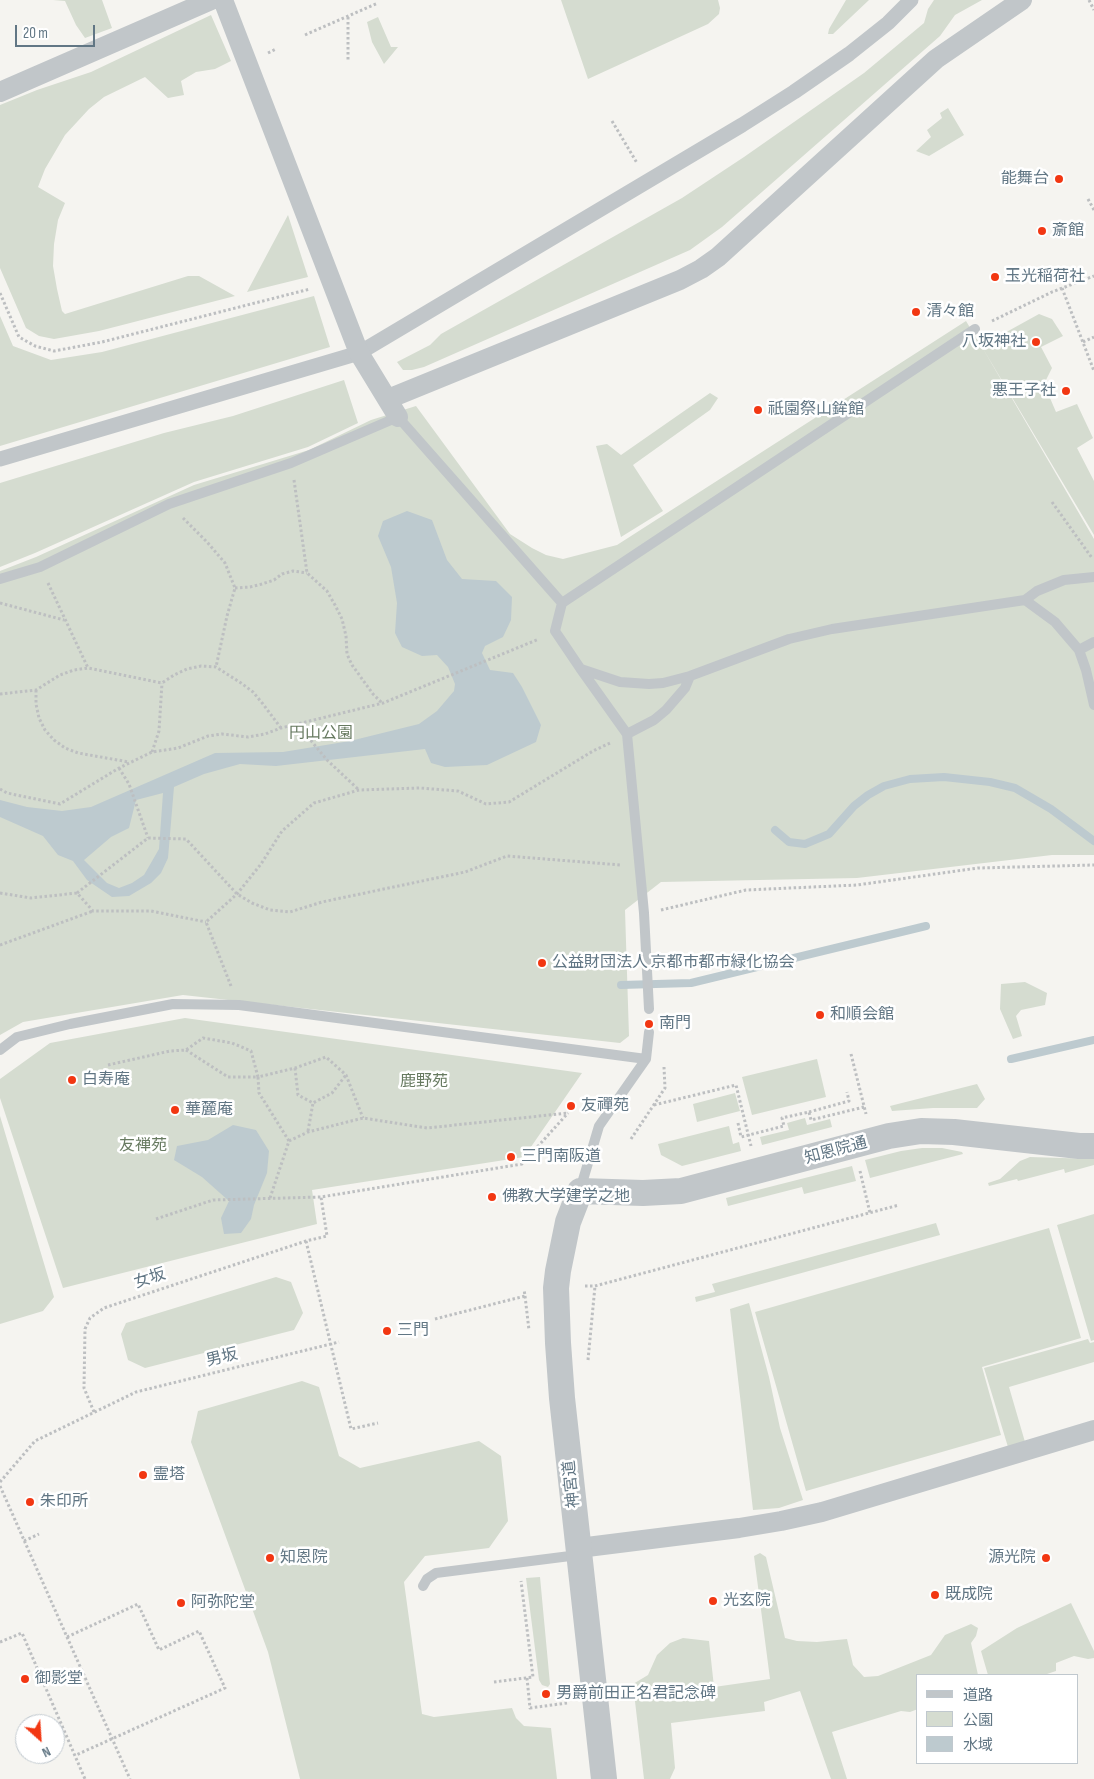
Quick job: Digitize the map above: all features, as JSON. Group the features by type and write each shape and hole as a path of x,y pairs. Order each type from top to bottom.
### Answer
{"street":[{"path":"0,92 211,0"},
{"path":"223,0 359,353 398,418"},
{"path":"0,459 359,353 742,125 849,54 888,23 911,0"},
{"path":"388,399 680,280 701,269 718,257 936,59 1022,0"},
{"name":"知恩院通","path":"580,1191 681,1192 889,1136 921,1131 964,1132 1078,1146 1094,1146"},
{"name":"神宮道","path":"580,1191 564,1238 556,1288 558,1343 562,1398 604,1779"},
{"path":"579,1552 739,1528 814,1514 1094,1430"}],"lane":[{"path":"649,1009 644,914 627,734 556,631 562,603 975,329"},
{"path":"0,579 40,567 169,504 291,463 398,418 562,603"},
{"path":"580,668 607,679 634,684 662,683 690,676 789,639 832,628 1025,600 1037,591 1064,580 1094,577"},
{"path":"1025,600 1055,622 1079,650 1094,705"},
{"path":"1079,650 1094,642"},
{"path":"627,734 654,720 666,710 685,688 690,676"},
{"path":"0,1050 17,1038 70,1024 173,1004 239,1005 646,1059"},
{"path":"580,1191 599,1126 646,1059 649,1032"},
{"path":"423,1586 427,1579 436,1573 579,1552"}],"path":[{"path":"1089,0 1094,10"},
{"path":"305,36 378,3"},
{"path":"348,17 348,60"},
{"path":"612,121 648,181"},
{"path":"1088,199 1094,210"},
{"path":"975,329 1062,288 1094,276"},
{"path":"0,293 19,338 35,346 54,351 102,342 331,283"},
{"path":"1062,288 1094,371"},
{"path":"1083,342 1094,337"},
{"path":"291,463 307,573"},
{"path":"1052,502 1094,561"},
{"path":"169,504 208,542 225,563 235,588 216,667"},
{"path":"40,567 88,668"},
{"path":"235,588 262,584 293,571 307,573 323,587 335,605 342,619 346,636 347,654 352,665 373,694 383,703"},
{"path":"0,602 65,620"},
{"path":"0,789 7,793 60,804 119,768 152,752 178,748 208,736 222,734 248,737 265,734 281,728 383,703 486,662 556,631"},
{"path":"0,694 36,690 60,675 88,668 162,683 174,674 187,669 201,666 216,667 253,692 281,728"},
{"path":"152,752 159,731 162,683"},
{"path":"36,690 39,718 45,730 54,740 65,748 78,753 130,762"},
{"path":"298,725 327,760 359,790"},
{"path":"206,922 237,894 261,864 282,831 314,803 359,790 420,788 458,791 486,804 509,802 593,751 627,734"},
{"path":"119,768 129,784 148,838"},
{"path":"0,893 31,898 77,893 148,838 186,839 237,894 252,903 270,910 290,912 322,902 465,872 507,856 639,867"},
{"path":"644,914 746,890 856,885 978,868 1094,865"},
{"path":"77,893 93,912"},
{"path":"0,939 2,945 93,912 151,911 206,922"},
{"path":"206,922 239,1005"},
{"path":"108,1065 170,1051 186,1050 203,1038 232,1043 251,1051 258,1076 259,1093 289,1141"},
{"path":"186,1050 228,1078 258,1076 295,1068 326,1058 346,1075 363,1118"},
{"path":"851,1054 866,1116"},
{"path":"631,1139 665,1088 664,1062"},
{"path":"295,1068 298,1095 313,1102"},
{"path":"313,1102 332,1093 346,1075"},
{"path":"654,1105 736,1085 749,1137"},
{"path":"738,1124 741,1137 749,1137 784,1126 782,1118 849,1101 847,1092"},
{"path":"308,1132 313,1102"},
{"path":"809,1112 811,1120 864,1107"},
{"path":"156,1219 213,1200 320,1197 522,1164 568,1112 427,1128 363,1118 308,1132 289,1141 270,1198"},
{"name":"女坂","path":"94,1412 84,1388 85,1329 90,1318 104,1308 306,1241 327,1236 320,1197"},
{"path":"585,1286 595,1286 899,1205"},
{"path":"306,1241 351,1429 378,1423"},
{"path":"435,1319 525,1296 524,1289"},
{"name":"男坂","path":"0,1484 35,1441 136,1392 339,1342"},
{"path":"0,1484 130,1779"},
{"path":"24,1541 39,1534"},
{"path":"494,1682 533,1677 521,1581"},
{"path":"66,1637 138,1604 159,1650 199,1631 225,1688 76,1756"},
{"path":"0,1642 22,1633 85,1779"},
{"path":"527,1678 530,1708 567,1703"}],"green space":[{"path":"53,0 102,0 112,28 85,38 76,25 65,1"},
{"path":"561,0 718,0 720,8 719,14 708,24 588,79"},
{"path":"846,0 869,0 833,34 828,34 829,29"},
{"path":"934,0 982,0 955,15 940,36 722,227 690,250 424,367 403,370 397,362 430,345 441,334 682,198 744,157 864,73 924,23 928,9"},
{"path":"211,15 231,61 215,69 196,72 181,81 184,95 168,98 145,77 104,97 89,109 65,135 45,169 38,187 65,203 58,220 53,266 62,311 65,314 188,276 199,276 235,296 99,331 54,339 39,336 26,328 0,268 0,105 91,72"},
{"path":"378,17 391,47 398,47 384,64 372,42 367,22"},
{"path":"948,108 964,135 929,156 916,151 931,137 927,130 942,118 940,113"},
{"path":"288,215 308,277 247,292"},
{"path":"314,296 330,347 0,446 0,316 13,346 51,360 102,352"},
{"name":"円山公園","path":"1039,314 1052,319 1063,336 1041,347 1052,368 1044,384 1056,412 1077,404 1093,438 1077,448 1094,481 1094,535 982,347 1094,539 1094,855 1052,855 857,878 661,882 625,910 629,1036 620,1043 183,995 23,1022 0,1035 0,571 36,557 194,485 309,450 371,420 416,406 510,534 546,555 563,559 617,545 966,321 981,346"},
{"path":"344,380 358,423 308,447 194,482 0,567 0,483 164,433 233,416"},
{"path":"710,393 718,398 710,410 633,465 663,511 621,537 596,446 607,444 621,455"},
{"path":"1025,982 1047,993 1045,1005 1021,1010 1016,1016 1022,1036 1013,1039 1000,1009 1001,984"},
{"name":"友禅苑","path":"185,1018 582,1073 524,1157 312,1190 317,1224 63,1288 0,1098 0,1079 50,1043"},
{"path":"817,1059 826,1097 752,1115 742,1077"},
{"path":"977,1084 985,1099 977,1108 933,1108 892,1111 890,1106"},
{"path":"735,1093 740,1111 697,1122 693,1104"},
{"path":"0,1116 54,1297 43,1311 0,1324"},
{"path":"805,1118 807,1125 830,1119 832,1127 762,1145 760,1137 789,1130 787,1123"},
{"path":"729,1126 733,1144 739,1142 741,1151 682,1166 661,1155 658,1144"},
{"path":"922,1148 942,1148 962,1152 963,1154 870,1178 865,1160"},
{"path":"1030,1157 1094,1159 1094,1165 1065,1173 1064,1169 1018,1181 1017,1179 989,1186 988,1183 1000,1179 1020,1161"},
{"path":"852,1166 856,1181 804,1194 802,1187 728,1206 726,1198"},
{"path":"1094,1214 1094,1340 1091,1341 1057,1225"},
{"path":"936,1223 940,1235 696,1302 695,1297 715,1292 712,1284"},
{"path":"1049,1228 1081,1338 982,1367 1001,1435 806,1491 755,1312"},
{"path":"276,1277 291,1282 303,1313 294,1330 145,1368 128,1360 121,1334 126,1323"},
{"path":"749,1303 769,1377 780,1428 803,1500 779,1508 753,1510 730,1309"},
{"path":"1088,1339 1090,1343 1094,1342 1094,1362 1009,1387 1025,1442 1008,1447 984,1368"},
{"path":"302,1381 319,1387 339,1456 360,1468 479,1441 501,1456 508,1521 489,1548 425,1556 404,1582 422,1714 434,1717 512,1708 516,1718 524,1726 551,1728 557,1779 300,1779 268,1652 191,1442 198,1411"},
{"path":"760,1553 766,1557 785,1638 817,1642 847,1639 853,1665 864,1677 878,1676 931,1655 945,1635 971,1624 978,1628 976,1636 971,1643 978,1674 916,1674 916,1710 910,1712 901,1711 832,1732 847,1779 831,1779 800,1691 764,1702 765,1711 671,1723 675,1768 670,1779 644,1779 633,1684 648,1675 657,1655 670,1643 683,1638 709,1641 714,1687 770,1679 754,1556"},
{"path":"540,1577 550,1684 548,1687 542,1685 539,1680 526,1578"},
{"path":"1071,1603 1094,1651 1094,1658 1088,1659 1074,1656 1056,1663 1056,1671 1047,1674 988,1674 981,1651 1017,1628"}],"water":[{"path":"407,511 432,520 447,560 462,579 496,581 512,597 511,620 503,637 485,646 482,653 490,670 513,673 522,687 541,725 536,742 487,765 445,767 431,763 425,749 276,766 240,764 204,774 174,787 168,858 161,873 151,883 129,896 112,897 87,880 73,861 58,855 43,836 0,817 0,800 27,807 62,811 91,807 215,753 283,752 350,741 419,724 437,711 454,691 455,684 448,667 437,655 422,656 402,647 395,633 397,603 391,567 378,536 383,521","holes":["163,793 159,849 144,875 132,883 119,888 107,883 84,860 111,837 129,828 136,800"]},
{"path":"233,1125 256,1130 269,1151 267,1173 254,1205 251,1219 241,1233 224,1234 221,1218 229,1201 202,1177 174,1160 177,1146 208,1140"}],"waterway":[{"path":"775,830 789,842 805,844 829,834 854,806 884,786 910,779 944,777 990,782 1015,788 1051,809 1094,841"},
{"path":"621,985 691,983 926,926"},
{"path":"1011,1059 1094,1040"}],"place":[{"name":"能舞台","path":"1059,179"},
{"name":"斎館","path":"1042,231"},
{"name":"玉光稲荷社","path":"995,277"},
{"name":"清々館","path":"916,312"},
{"name":"八坂神社","path":"1036,342"},
{"name":"悪王子社","path":"1066,391"},
{"name":"祇園祭山鉾館","path":"758,410"},
{"name":"公益財団法人 京都市都市緑化協会","path":"542,963"},
{"name":"和順会館","path":"820,1015"},
{"name":"南門","path":"649,1024"},
{"name":"白寿庵","path":"72,1080"},
{"name":"友禪苑","path":"571,1106"},
{"name":"華麓庵","path":"175,1110"},
{"name":"三門南阪道","path":"511,1157"},
{"name":"佛教大学建学之地","path":"492,1197"},
{"name":"三門","path":"387,1331"},
{"name":"霊塔","path":"143,1475"},
{"name":"朱印所","path":"30,1502"},
{"name":"知恩院","path":"270,1558"},
{"name":"源光院","path":"1046,1558"},
{"name":"既成院","path":"935,1595"},
{"name":"光玄院","path":"713,1601"},
{"name":"阿弥陀堂","path":"181,1603"},
{"name":"御影堂","path":"25,1679"},
{"name":"男爵前田正名君記念碑","path":"546,1694"}],"park label":[{"name":"鹿野苑","path":"424,1082"}]}
